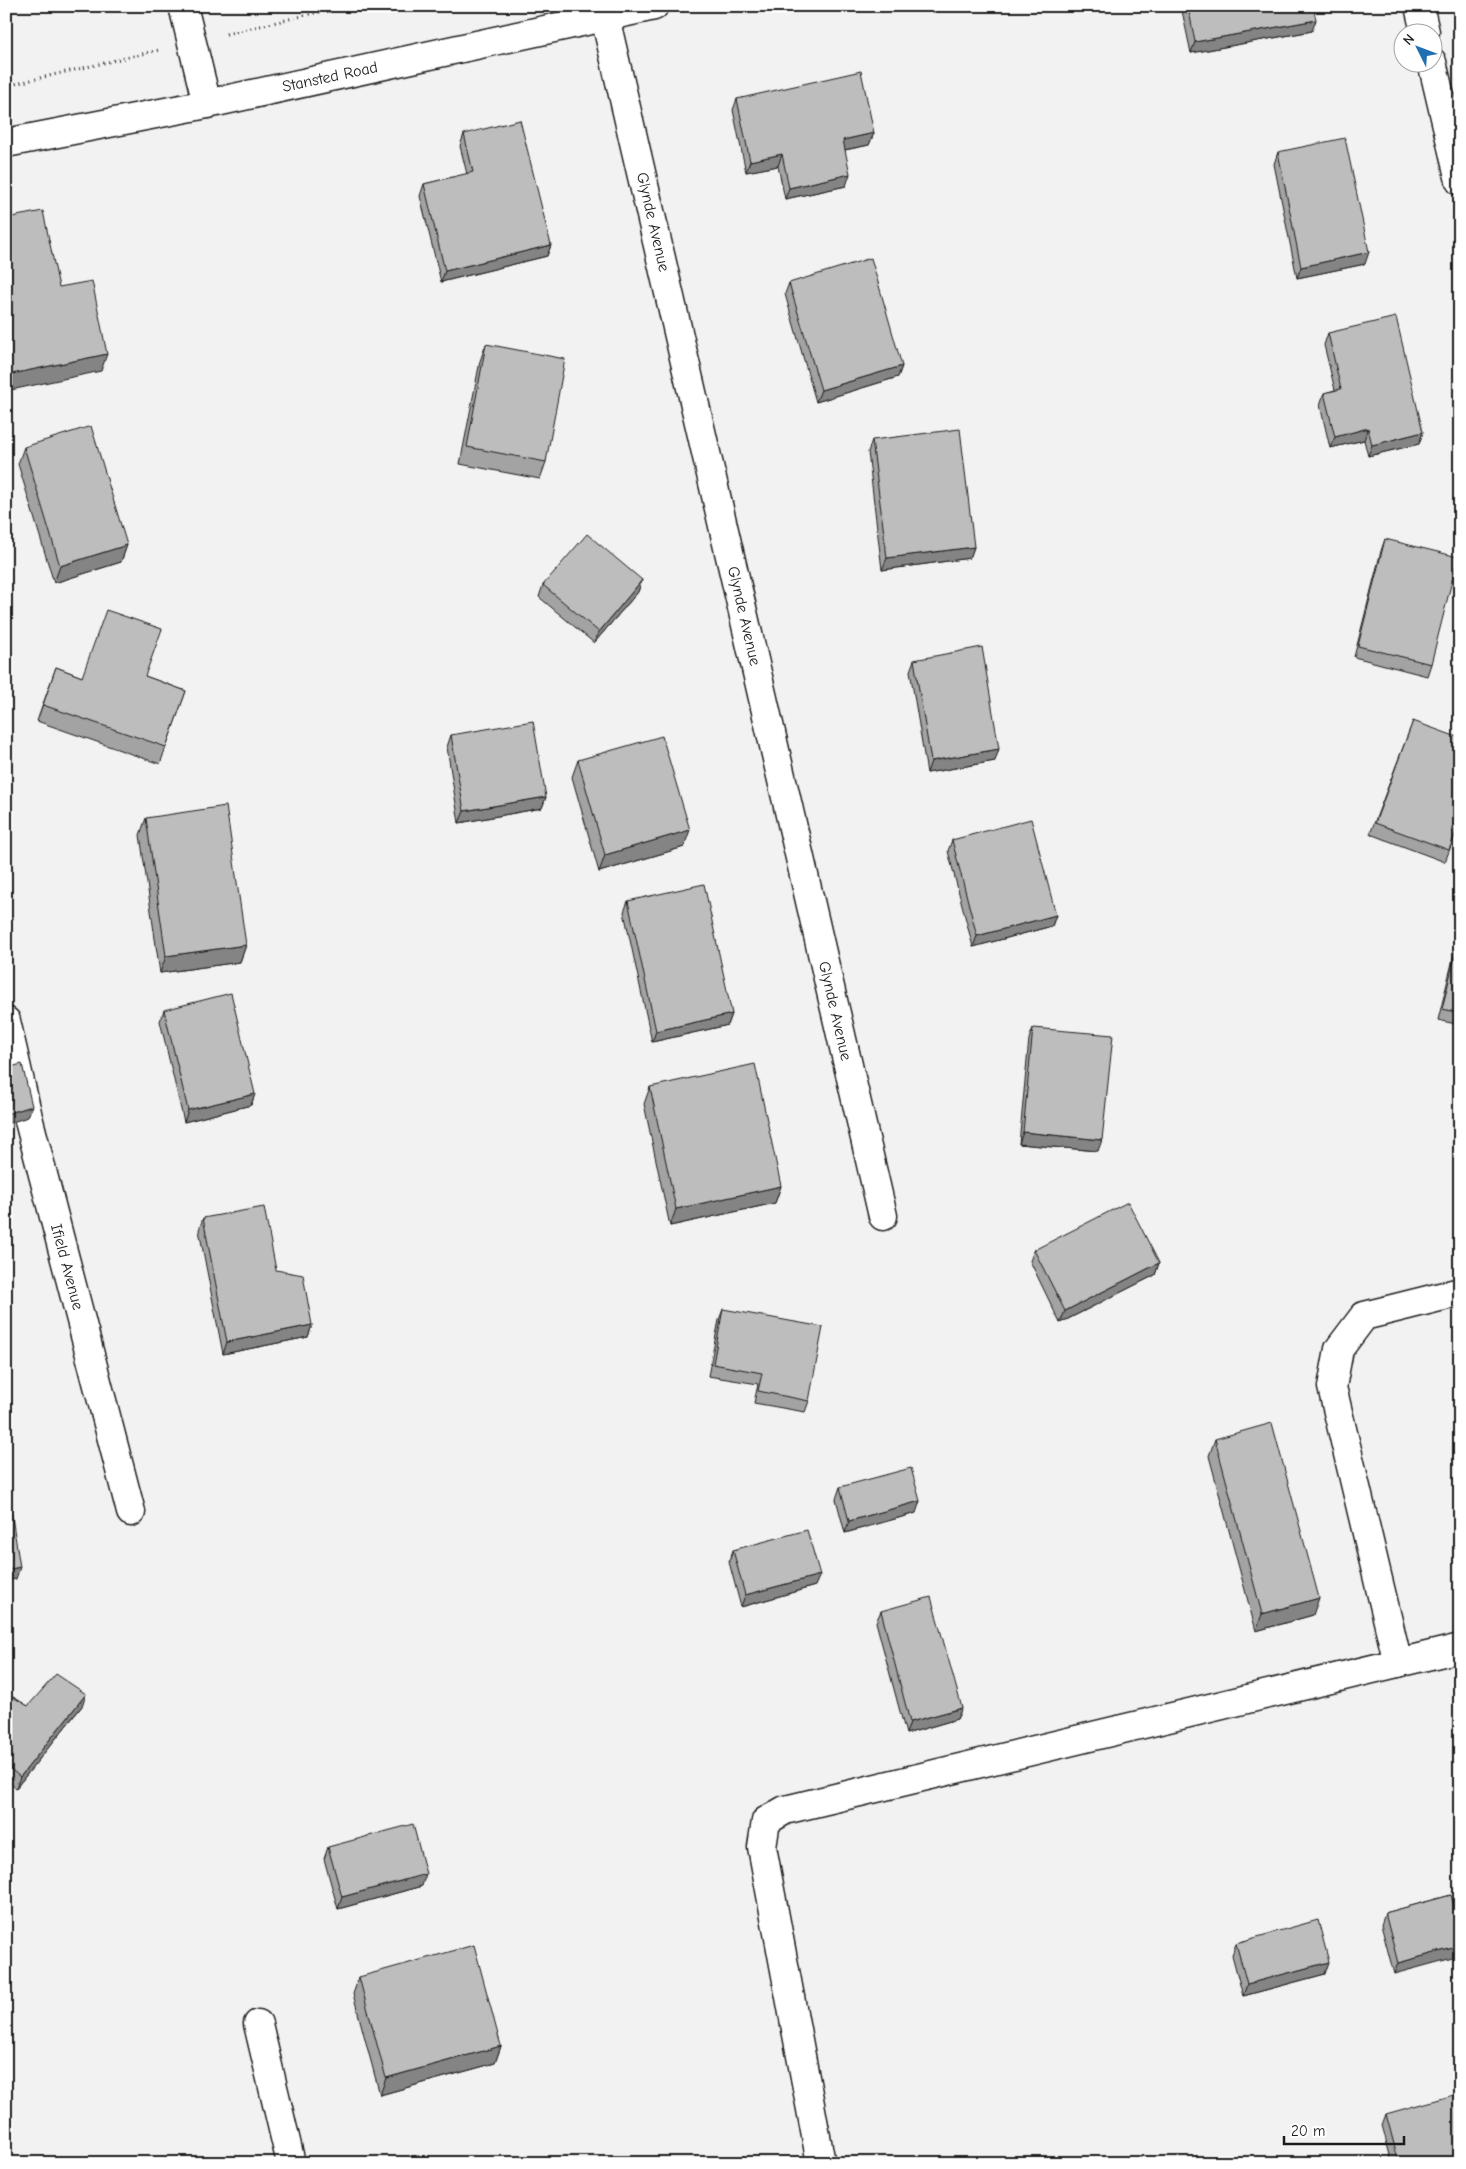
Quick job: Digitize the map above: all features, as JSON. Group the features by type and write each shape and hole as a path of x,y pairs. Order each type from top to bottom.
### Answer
{"street":[{"path":"183,6 206,104"},
{"name":"Stansted Road","path":"6,143 206,104 654,6"},
{"path":"1419,6 1423,22"},
{"name":"Glynde Avenue","path":"605,17 882,1216"},
{"path":"1434,72 1460,181"},
{"name":"Ifield Avenue","path":"6,1021 28,1117 131,1512"},
{"path":"1398,1663 1332,1387 1339,1349 1364,1316 1460,1292"},
{"path":"821,2163 762,1847 766,1821 786,1810 1460,1648"},
{"path":"258,2024 291,2163"}],"building":[{"path":"1188,6 1313,6 1316,20 1195,42"},
{"path":"861,71 874,133 843,140 850,174 789,188 782,154 750,161 737,99"},
{"path":"520,120 551,245 445,271 424,184 473,172 464,134"},
{"path":"1345,138 1369,252 1301,267 1278,152"},
{"path":"43,211 59,287 92,281 107,354 7,375 6,218"},
{"path":"871,258 902,366 821,390 789,283"},
{"path":"1396,317 1423,432 1372,445 1368,428 1335,437 1324,393 1341,389 1328,333"},
{"path":"486,344 565,359 546,462 467,447"},
{"path":"91,426 127,545 60,566 24,447"},
{"path":"960,429 974,547 887,558 872,440"},
{"path":"587,534 642,580 599,632 543,585"},
{"path":"1385,539 1458,557 1431,664 1358,646"},
{"path":"106,610 162,629 145,676 186,691 166,747 43,705 56,667 82,677"},
{"path":"982,647 999,749 931,761 914,660"},
{"path":"533,721 546,797 464,811 451,735"},
{"path":"1413,721 1460,738 1460,821 1449,850 1375,823"},
{"path":"662,736 690,830 605,855 578,760"},
{"path":"226,806 246,945 166,956 146,818"},
{"path":"1031,819 1056,915 977,936 952,840"},
{"path":"704,884 732,1014 656,1031 628,901"},
{"path":"1460,936 1460,1013 1442,1009"},
{"path":"231,993 255,1094 188,1110 164,1010"},
{"path":"1033,1028 1113,1035 1102,1140 1023,1132"},
{"path":"22,1064 32,1106 6,1114 6,1068"},
{"path":"755,1064 781,1186 676,1209 650,1087"},
{"path":"1128,1202 1159,1263 1065,1311 1034,1250"},
{"path":"264,1207 276,1270 303,1275 312,1325 227,1342 203,1218"},
{"path":"723,1309 823,1327 809,1401 758,1391 762,1373 713,1364"},
{"path":"1272,1423 1319,1598 1262,1614 1215,1439"},
{"path":"911,1468 920,1501 849,1521 840,1487"},
{"path":"6,1479 20,1567 6,1570"},
{"path":"807,1530 820,1575 745,1595 733,1550"},
{"path":"931,1597 962,1708 910,1722 881,1611"},
{"path":"56,1674 86,1694 20,1777 6,1765 6,1693 28,1706"},
{"path":"413,1824 426,1874 342,1897 328,1847"},
{"path":"1451,1895 1460,1927 1460,1946 1398,1963 1385,1913"},
{"path":"1318,1920 1329,1962 1247,1984 1236,1943"},
{"path":"474,1945 501,2046 386,2078 359,1977"},
{"path":"1460,2093 1460,2163 1399,2163 1386,2114"}]}
